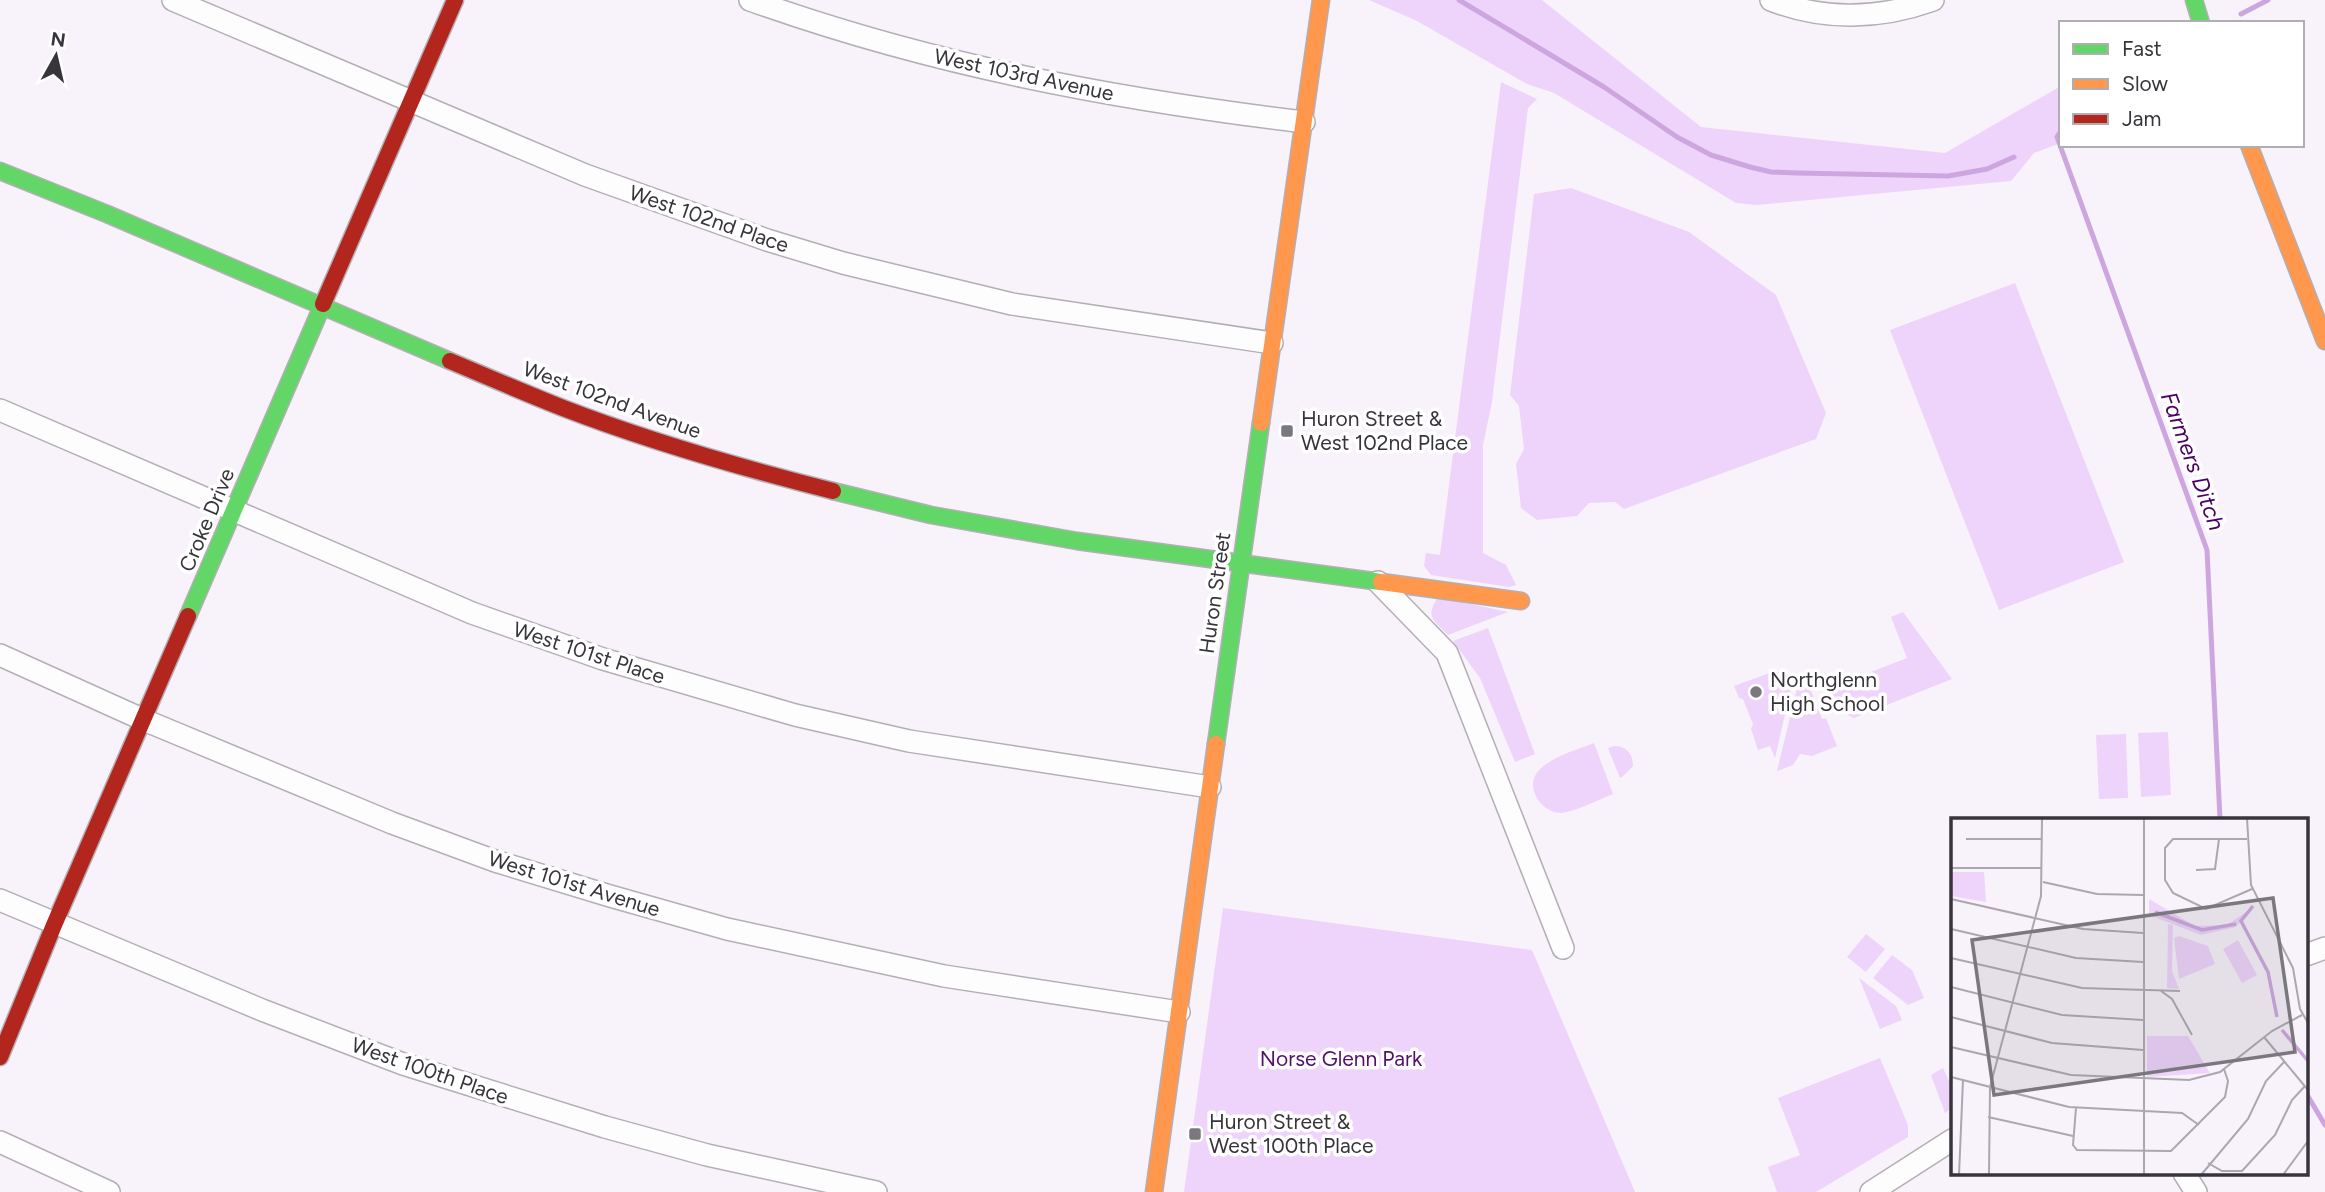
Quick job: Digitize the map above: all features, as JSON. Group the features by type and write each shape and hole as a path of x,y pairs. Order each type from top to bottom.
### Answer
{"street":[{"name":"West 102nd Place","path":"173,0 596,179 729,227 843,263 1012,304 1272,343"},
{"name":"Croke Drive","path":"0,1057 54,925 456,0"},
{"name":"West 103rd Avenue","path":"750,0 851,35 993,72 1084,91 1304,121"},
{"name":"Huron Street","path":"1154,1192 1321,0"},
{"path":"1771,0 1806,12 1849,16 1897,10 1933,0"},
{"path":"2194,0 2200,21"},
{"path":"2250,147 2325,341"},
{"name":"West 102nd Avenue","path":"0,171 563,408 765,474 931,515 1077,541 1521,601"},
{"name":"West 101st Place","path":"0,410 472,613 603,659 795,715 909,741 1209,787"},
{"path":"1378,582 1447,653 1563,948"},
{"name":"West 101st Avenue","path":"0,655 144,720 392,822 495,860 610,896 740,932 917,971 1179,1012"},
{"name":"West 100th Place","path":"0,900 249,1005 402,1064 592,1123 707,1155 876,1192"},
{"path":"2308,954 2325,948"},
{"path":"1871,1192 1951,1141"},
{"path":"0,1142 109,1192"},
{"path":"2185,1174 2196,1192"}],"green space":[{"path":"1369,0 1542,0 1701,127 1945,153 2059,87 2059,144 2034,153 2011,181 1757,205 1736,203 1554,93 1527,84 1417,21"},
{"path":"1501,82 1537,99 1528,108 1492,402 1483,445 1483,553 1506,565 1516,585 1509,587 1431,575 1424,566 1426,553 1440,555"},
{"path":"1571,188 1689,232 1776,295 1826,413 1816,439 1624,509 1615,502 1589,503 1577,516 1537,520 1521,508 1516,464 1524,449 1519,406 1510,395 1534,194"},
{"path":"2015,283 2124,562 1999,610 1890,330"},
{"path":"1438,597 1508,612 1448,635 1432,618 1432,610"},
{"path":"1903,612 1952,679 1854,718 1834,707 1827,689 1907,658 1891,617"},
{"path":"1488,628 1535,754 1515,762 1480,678 1453,641"},
{"path":"1775,671 1794,675 1775,758 1770,746 1758,750 1751,729 1753,724 1743,699 1739,698 1734,686"},
{"path":"1800,676 1806,677 1822,719 1826,718 1837,746 1812,756 1800,754 1793,765 1777,771"},
{"path":"2168,732 2171,795 2141,797 2138,733"},
{"path":"2126,734 2128,798 2099,799 2096,735"},
{"path":"1594,743 1613,794 1567,812 1558,813 1545,807 1538,800 1533,788 1534,778 1540,769 1561,756"},
{"path":"1614,746 1626,749 1633,762 1633,766 1620,778 1608,748"},
{"name":"Norse Glenn Park","path":"1223,908 1532,950 1635,1192 1184,1192"},
{"path":"1866,934 1885,949 1866,972 1847,957"},
{"path":"1892,955 1912,970 1924,998 1908,1005 1873,978"},
{"path":"1859,978 1896,1006 1902,1020 1880,1029"},
{"path":"1880,1058 1908,1125 1908,1137 1816,1192 1777,1192 1768,1167 1800,1155 1778,1098"},
{"path":"1943,1068 1951,1080 1951,1109 1945,1113 1931,1075"}],"waterway":[{"path":"1459,0 1604,87 1677,137 1711,155 1750,167 1771,172 1948,176 1987,169 2014,157"},
{"name":"Farmers Ditch","path":"2241,14 2268,0"},
{"name":"Farmers Ditch","path":"2059,134 2059,143"},
{"name":"Farmers Ditch","path":"2061,147 2207,550 2220,818"},
{"name":"Farmers Ditch","path":"2308,1096 2325,1125"}],"traffic: fast":[{"path":"2194,0 2200,21"},
{"path":"0,171 450,361"},
{"path":"188,616 323,304"},
{"path":"1216,744 1261,423"},
{"path":"833,491 931,515 1077,541 1381,582"}],"traffic: slow":[{"path":"1261,423 1321,0"},
{"path":"2250,147 2325,341"},
{"path":"1381,582 1521,601"},
{"path":"1154,1192 1216,744"}],"traffic: jam":[{"path":"323,304 455,0"},
{"path":"450,361 563,408 630,432 731,464 833,491"},
{"path":"0,1057 188,616"}],"place":[{"name":"Huron Street & West 102nd Place","path":"1287,431"},
{"name":"Northglenn High School","path":"1756,692"},
{"name":"Huron Street & West 100th Place","path":"1195,1134"}]}
